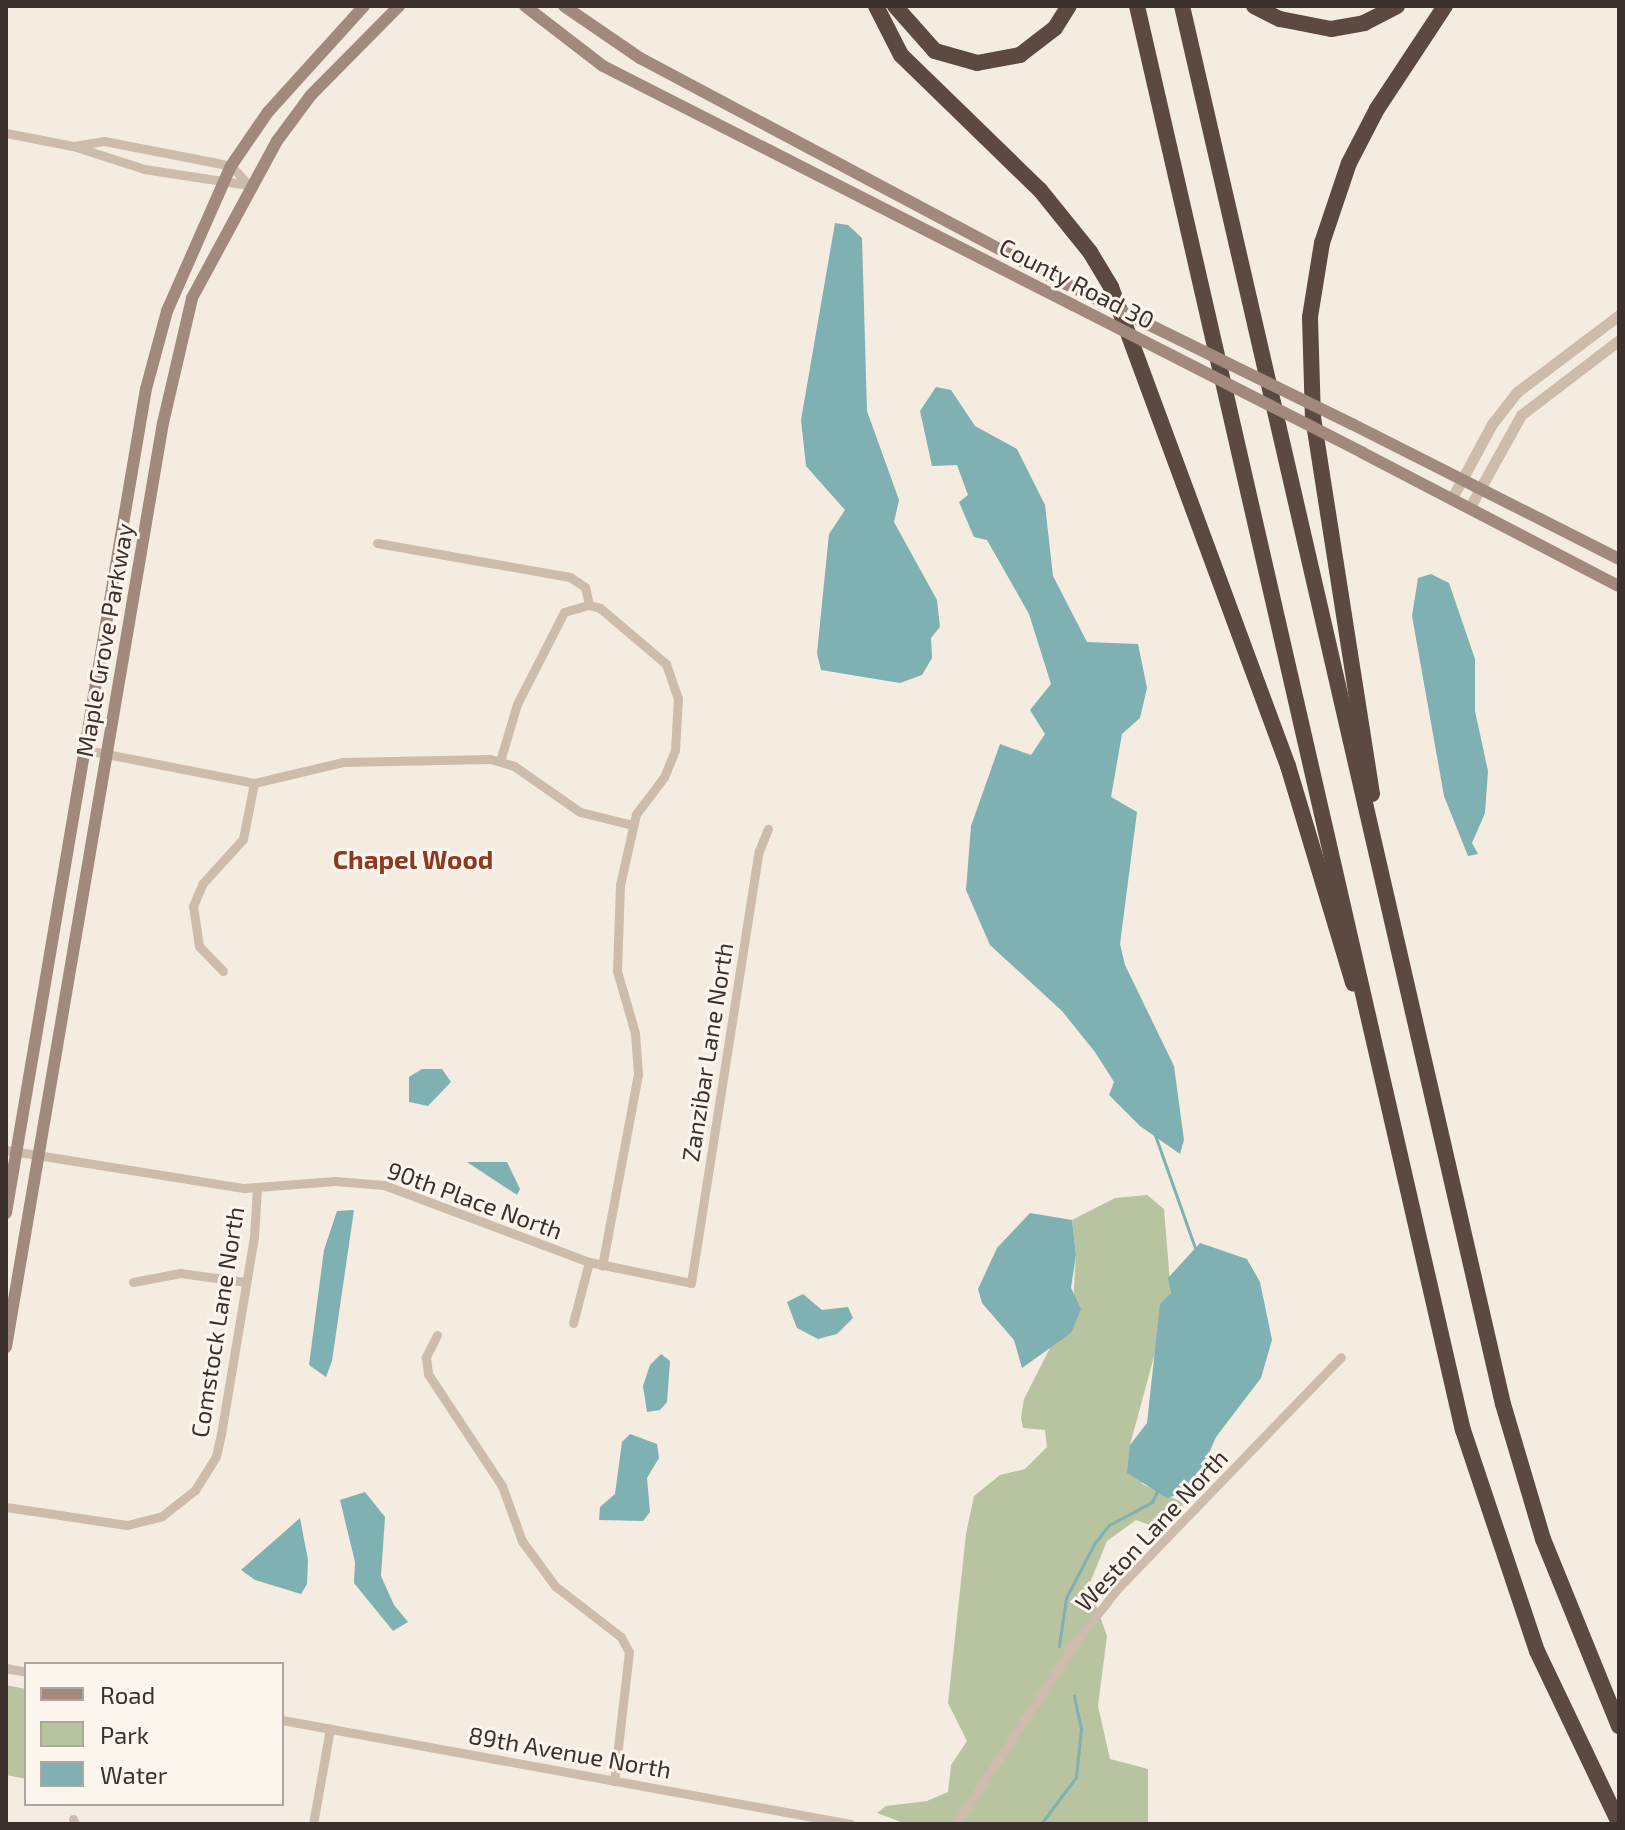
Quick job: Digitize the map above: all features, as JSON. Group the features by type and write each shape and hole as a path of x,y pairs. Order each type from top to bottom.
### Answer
{"highway":[{"path":"876,6 911,68 1040,190 1090,252 1111,287 1288,766 1373,1038"},
{"path":"895,6 935,51 977,63 1020,55 1055,28 1069,6"},
{"path":"1137,6 1373,1038 1482,1495 1537,1651 1619,1823"},
{"path":"1182,6 1513,1442 1566,1602 1619,1726"},
{"path":"1254,6 1280,19 1331,29 1364,23 1397,6"},
{"path":"1379,867 1313,419 1310,317 1322,243 1349,163 1445,6"}],"main road":[{"name":"Maple Grove Parkway","path":"6,1213 11,1151 86,750 146,389 167,311 231,166 268,112 364,6"},
{"name":"Maple Grove Parkway","path":"6,1347 107,753 183,331 192,298 249,185 311,95 399,6"},
{"name":"County Road 30","path":"525,6 603,66 1470,507 1619,586"},
{"name":"County Road 30","path":"564,6 640,58 1062,282 1619,559"}],"street":[{"path":"6,133 73,146 144,169 249,185"},
{"path":"73,146 104,141 231,166 249,185"},
{"path":"1452,498 1492,424 1517,392 1619,315"},
{"path":"1470,507 1521,415 1619,340"},
{"path":"377,543 570,577 585,587 589,605"},
{"path":"500,761 517,704 543,658 555,622 575,607 589,605 611,615 654,650 666,664 678,698 672,764 642,801 633,825 620,885 616,949 638,1074 602,1266"},
{"path":"86,750 254,783 343,762 500,761 580,812 633,825"},
{"path":"223,971 199,946 193,906 203,883 243,839 254,783"},
{"name":"Zanzibar Lane North","path":"691,1283 759,851 768,829"},
{"name":"90th Place North","path":"11,1151 257,1188 340,1181 384,1185 589,1262 691,1283"},
{"name":"Comstock Lane North","path":"6,1507 111,1525 144,1522 187,1498 216,1456 246,1282 257,1188"},
{"path":"573,1323 589,1262"},
{"path":"133,1282 180,1273 246,1282"},
{"path":"437,1335 426,1357 428,1374 502,1486 522,1541 555,1586 621,1637 629,1652 614,1781"},
{"name":"Weston Lane North","path":"956,1824 1073,1646 1117,1589 1341,1357"},
{"name":"89th Avenue North","path":"284,1720 851,1824"},
{"path":"313,1824 330,1729"}],"green space":[{"path":"1147,1195 1164,1209 1171,1294 1130,1445 1142,1484 1184,1503 1158,1528 1136,1520 1107,1541 1089,1585 1107,1636 1098,1706 1110,1759 1148,1769 1148,1824 936,1824 901,1822 877,1813 886,1806 927,1801 948,1792 951,1765 967,1741 948,1703 966,1534 974,1496 1000,1475 1025,1469 1047,1447 1045,1430 1023,1428 1021,1418 1024,1399 1051,1346 1071,1333 1076,1255 1072,1220 1115,1198"},
{"path":"6,1685 24,1689 24,1779 6,1775"}],"water":[{"path":"835,223 848,225 862,238 867,411 899,500 894,522 937,600 940,627 931,638 932,658 922,675 900,683 821,670 817,653 829,534 845,510 806,466 801,420"},
{"path":"936,387 951,390 975,426 1017,449 1045,505 1053,576 1087,642 1138,644 1147,688 1140,718 1122,734 1111,797 1137,812 1120,944 1125,965 1174,1066 1184,1140 1180,1154 1140,1126 1109,1095 1114,1082 1095,1052 1062,1011 990,945 966,890 971,826 1000,744 1031,755 1045,734 1030,710 1051,684 1029,614 987,540 974,537 959,502 968,495 957,465 932,466 920,411"},
{"path":"1431,574 1449,583 1475,659 1475,711 1488,771 1485,813 1472,843 1478,854 1468,856 1444,796 1412,616 1418,578"},
{"path":"422,1069 442,1069 451,1082 428,1106 409,1102 409,1077"},
{"path":"467,1162 507,1162 520,1189 517,1195"},
{"path":"354,1210 332,1361 326,1377 309,1365 324,1250 337,1211"},
{"path":"1030,1213 1072,1220 1076,1255 1071,1288 1081,1309 1071,1333 1022,1368 1014,1340 982,1303 978,1289 997,1248"},
{"path":"1200,1243 1247,1259 1260,1282 1272,1340 1261,1378 1216,1437 1193,1490 1167,1498 1127,1473 1130,1445 1147,1423 1160,1304 1171,1293 1168,1278"},
{"path":"803,1294 822,1310 848,1307 853,1318 837,1334 818,1339 797,1328 787,1302"},
{"path":"661,1354 670,1361 667,1402 660,1410 647,1412 643,1386 650,1365"},
{"path":"630,1434 657,1444 659,1458 647,1478 650,1512 643,1521 599,1520 600,1507 615,1494 622,1442"},
{"path":"365,1492 385,1517 381,1576 394,1605 408,1622 393,1631 354,1583 355,1562 340,1500"},
{"path":"300,1518 308,1560 307,1584 301,1594 255,1580 241,1570"}],"waterway":[{"path":"1155,1135 1195,1248"},
{"path":"1059,1646 1066,1598 1094,1544 1109,1525 1152,1502 1158,1489"},
{"path":"1041,1824 1076,1777 1081,1729 1074,1696"}],"district":[{"name":"Chapel Wood","path":"413,859"}]}
